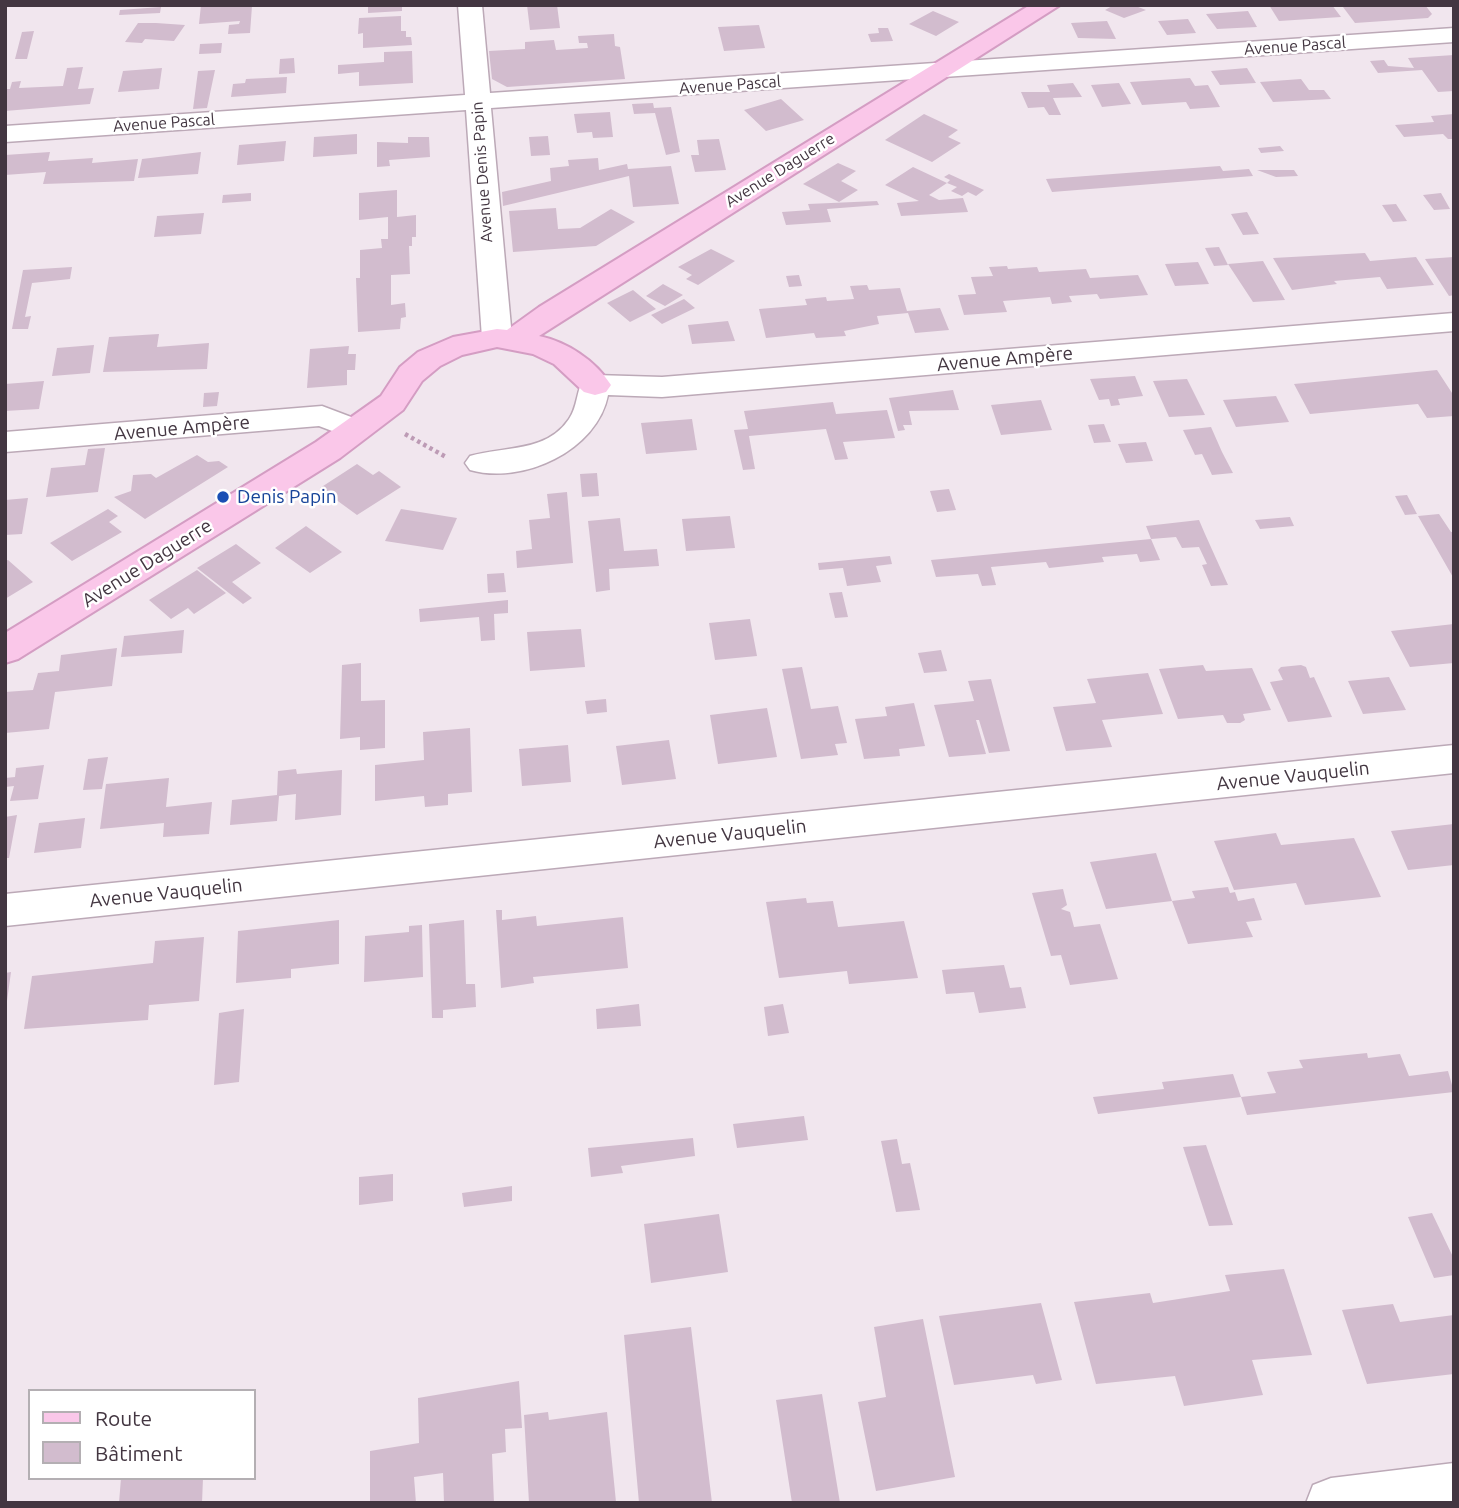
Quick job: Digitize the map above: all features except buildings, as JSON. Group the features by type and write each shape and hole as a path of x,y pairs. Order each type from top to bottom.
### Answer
{"street":[{"name":"Avenue Denis Papin","path":"470,5 477,102 506,339"},
{"name":"Avenue Daguerre","path":"5,650 265,491 356,430 392,403 411,374 429,359 453,347 506,339 1048,5"},
{"name":"Avenue Pascal","path":"5,134 1454,35"},
{"name":"Avenue Ampère","path":"595,385 662,387 1454,322"},
{"path":"1415,326 1454,335"},
{"path":"481,463 512,462 542,454 566,441 584,424 593,405 595,385 565,357 541,345 506,339"},
{"name":"Avenue Ampère","path":"5,442 322,416 356,430"},
{"name":"Avenue Vauquelin","path":"5,909 1454,759"},
{"path":"1331,1503 1454,1488"}],"path":[{"path":"398,437 408,433 426,449 451,459 481,463"}],"place":[{"name":"Denis Papin","path":"223,497"}]}
